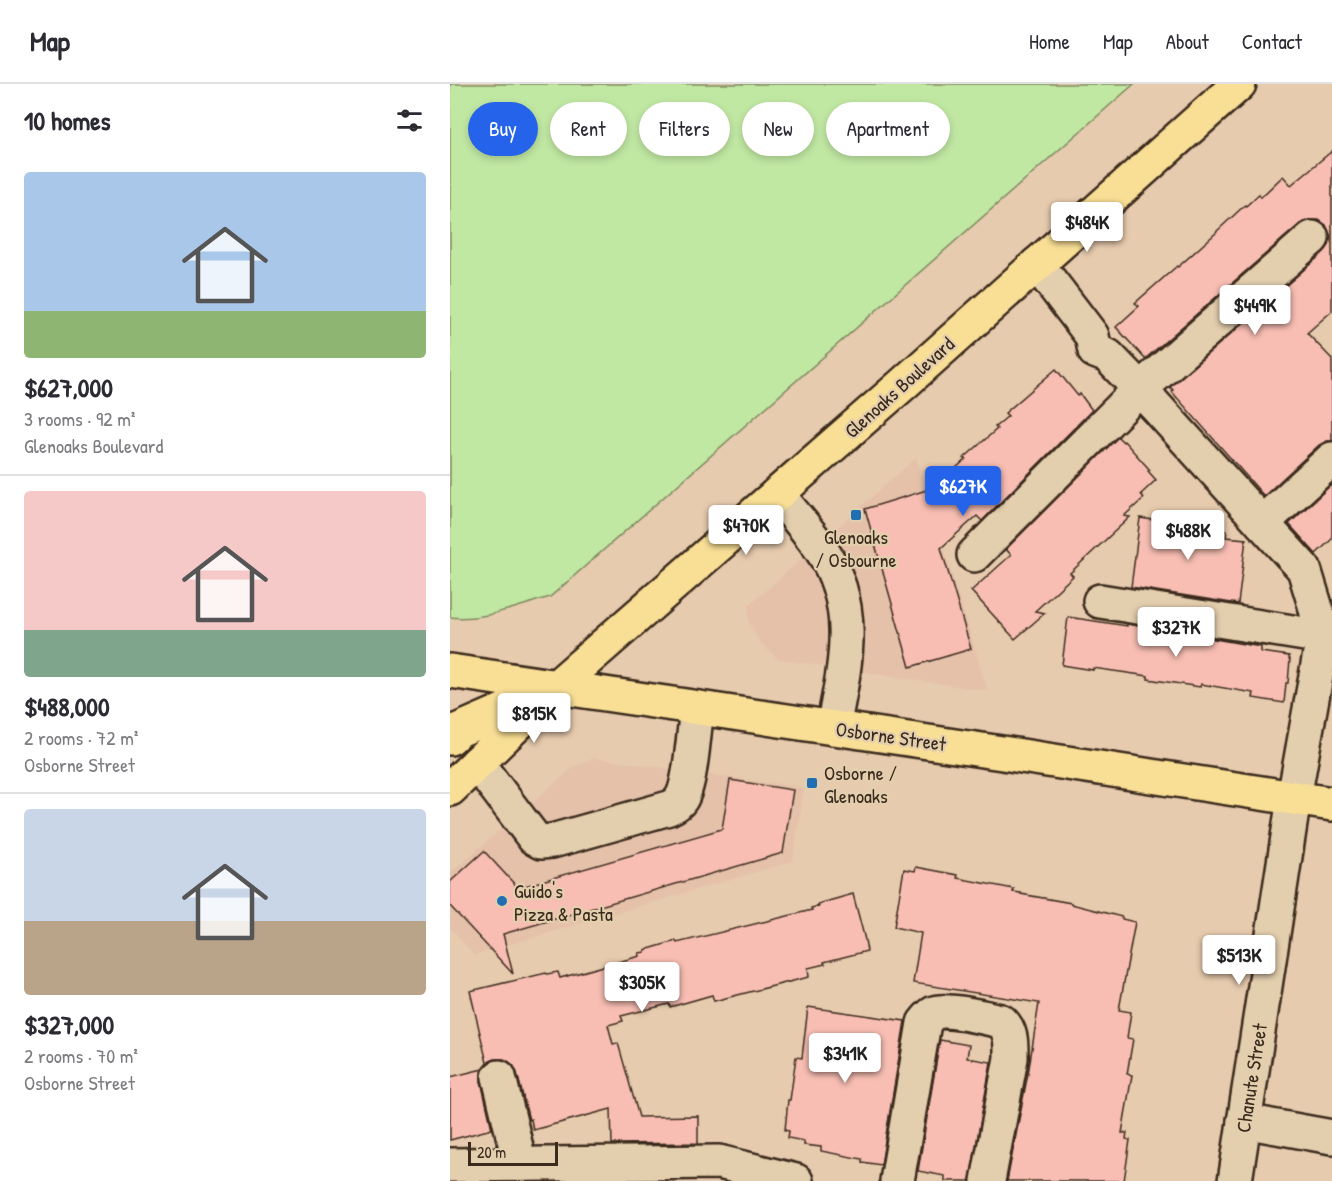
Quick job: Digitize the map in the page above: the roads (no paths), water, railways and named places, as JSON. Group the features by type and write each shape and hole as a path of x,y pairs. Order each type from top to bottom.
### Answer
{"main road":[{"name":"Glenoaks Boulevard","path":"450,789 556,687 902,385 1239,84"},
{"name":"Osborne Street","path":"450,671 1332,804"},
{"name":"Glenoaks Boulevard","path":"450,738 459,730 556,687"}],"street":[{"path":"975,555 1140,389 1312,238"},
{"path":"1037,264 1100,346 1304,569 1327,638 1100,601"},
{"path":"1262,523 1332,459"},
{"path":"777,494 821,549 837,580 845,606 846,643 843,674 833,728"},
{"name":"Chanute Street","path":"1235,1181 1294,798 1327,638"},
{"path":"477,763 534,838 541,842 552,841 669,808 676,804 682,798 687,783 697,708"},
{"path":"897,1181 924,1023 936,1012 946,1011 1001,1021 1007,1027 1011,1040 1011,1058 988,1181"},
{"path":"499,1077 520,1164"},
{"path":"1244,1121 1332,1137"},
{"path":"450,1165 719,1162 796,1181"}],"place":[{"name":"Glenoaks / Osbourne","path":"856,515"},
{"name":"Osborne / Glenoaks","path":"812,783"},
{"name":"Guido's Pizza & Pasta","path":"502,901"}]}
